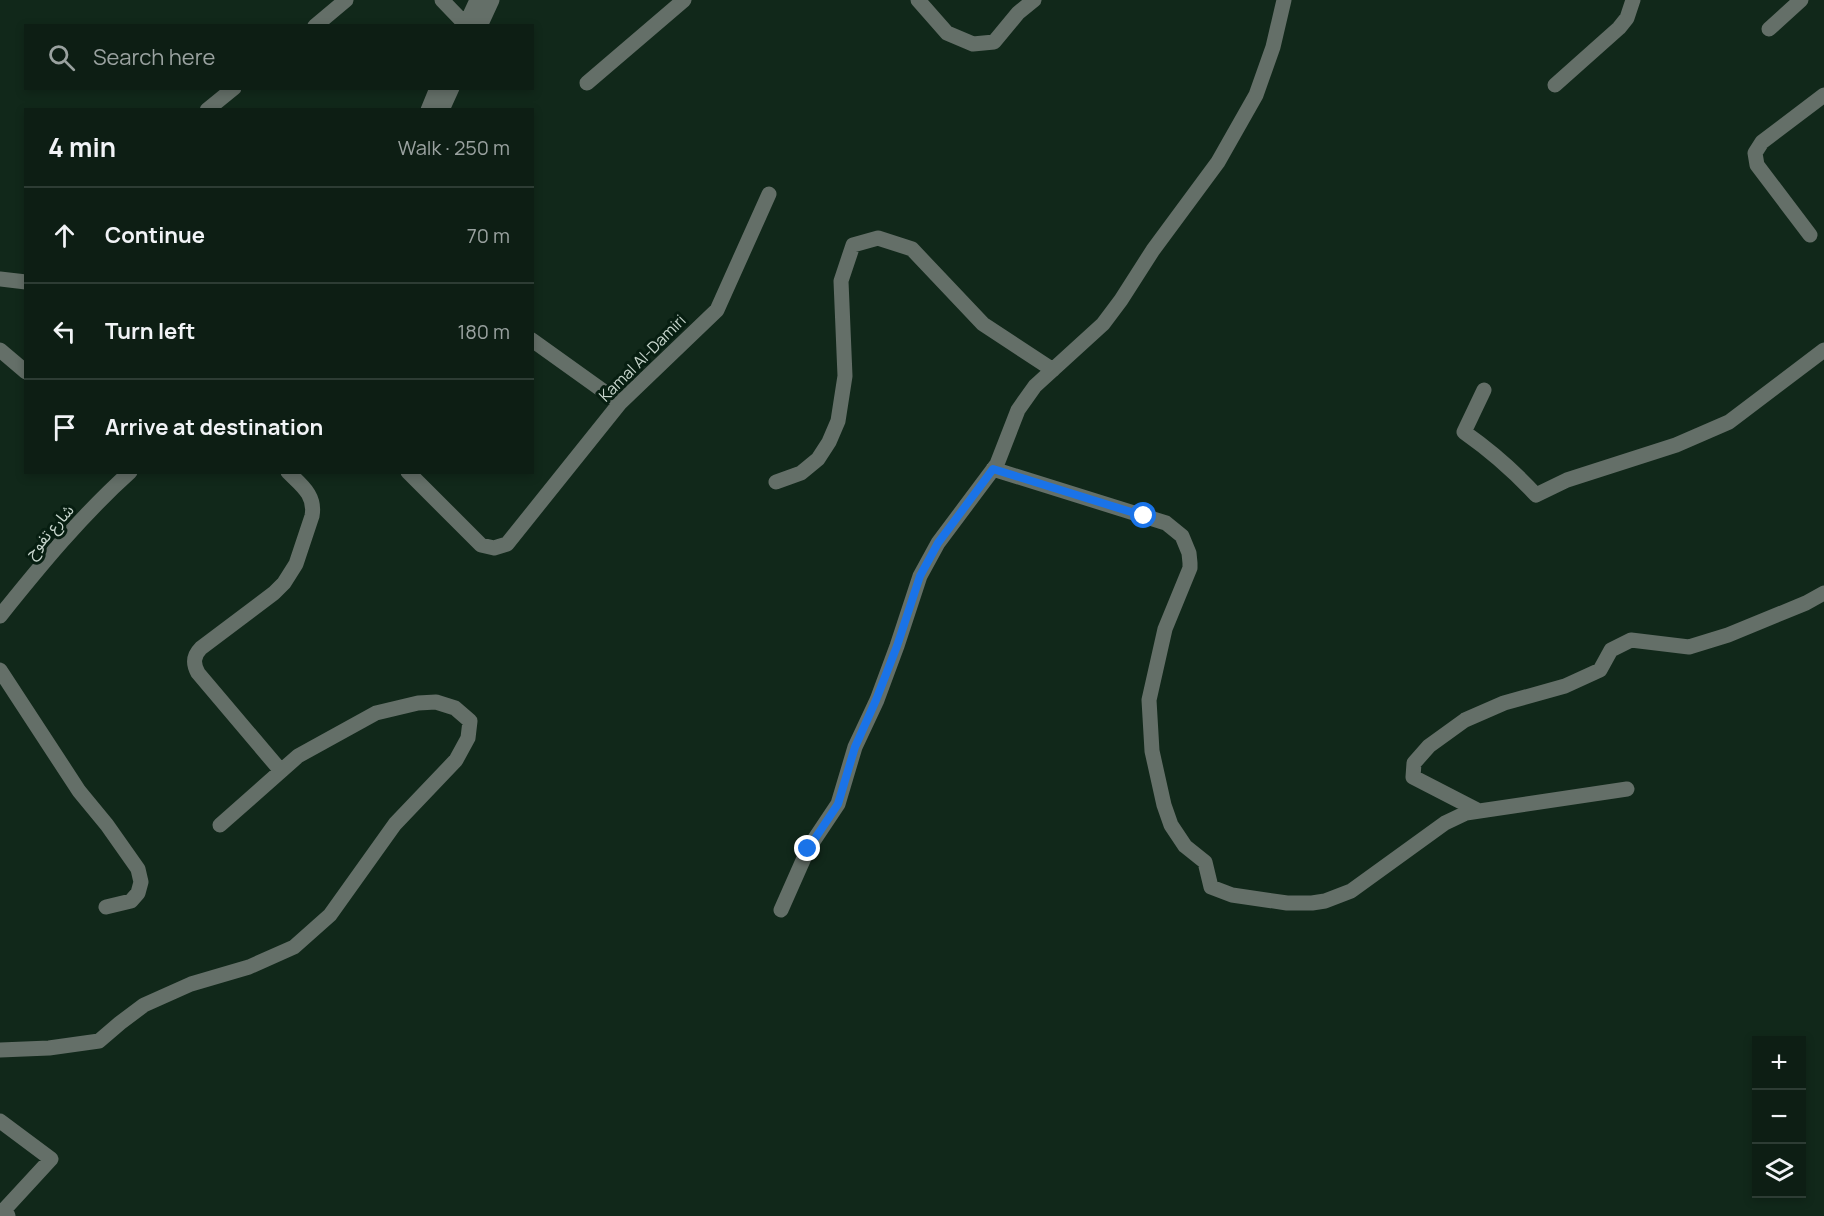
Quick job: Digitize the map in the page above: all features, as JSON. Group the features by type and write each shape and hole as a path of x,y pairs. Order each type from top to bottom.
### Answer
{"street":[{"path":"317,24 346,0"},
{"path":"442,0 469,24"},
{"path":"470,24 477,0"},
{"path":"471,24 492,0"},
{"path":"587,83 684,0"},
{"path":"918,0 947,33 973,44 994,42 1018,13 1034,0"},
{"path":"781,910 808,849 838,804 855,747 897,646 920,576 938,543 997,464 1018,410 1035,386 1103,324 1153,250 1218,162 1256,95 1273,47 1284,0"},
{"path":"1555,85 1620,28 1627,18 1633,0"},
{"path":"1769,29 1801,0"},
{"path":"209,108 232,90"},
{"path":"429,108 436,90"},
{"path":"443,108 451,90"},
{"path":"1810,235 1757,165 1755,153 1762,141 1824,95"},
{"name":"Kamal Al-Damiri","path":"410,474 481,545 494,548 507,544 620,403 717,310 769,194"},
{"path":"776,482 801,472 818,459 829,442 838,421 845,376 841,281 853,245 878,238 912,249 983,324 1053,369"},
{"path":"0,279 24,282"},
{"path":"534,341 620,403"},
{"path":"0,350 24,370"},
{"path":"1484,390 1464,432 1515,472 1536,495 1567,480 1677,445 1729,422 1824,350"},
{"path":"993,469 1166,523 1176,530 1186,545 1190,554 1190,568 1165,629 1149,700 1152,741 1164,805 1171,825 1185,846 1205,862 1211,887 1233,895 1287,903 1325,901 1360,885 1455,817 1477,810 1627,789"},
{"name":"شارع تفوح","path":"0,616 96,505 128,474"},
{"path":"281,771 198,674 194,662 201,648 277,591 291,574 312,516 313,507 312,499 307,491 290,474"},
{"path":"1477,810 1413,777 1414,763 1429,746 1465,720 1504,703 1565,686 1600,670 1611,650 1631,640 1689,647 1728,635 1806,603 1824,593"},
{"path":"0,670 79,791 107,825 138,869 141,882 138,892 131,901 106,907"},
{"path":"0,1050 50,1048 99,1041 144,1005 191,984 249,967 294,947 330,915 395,824 456,760 468,738 470,721 455,708 436,702 418,703 376,712 298,756 220,825"},
{"path":"0,1121 51,1159 5,1209 8,1216"}],"route":[{"path":"808,849 838,804 855,747 897,646 920,576 938,543 993,469 1144,516"}]}
